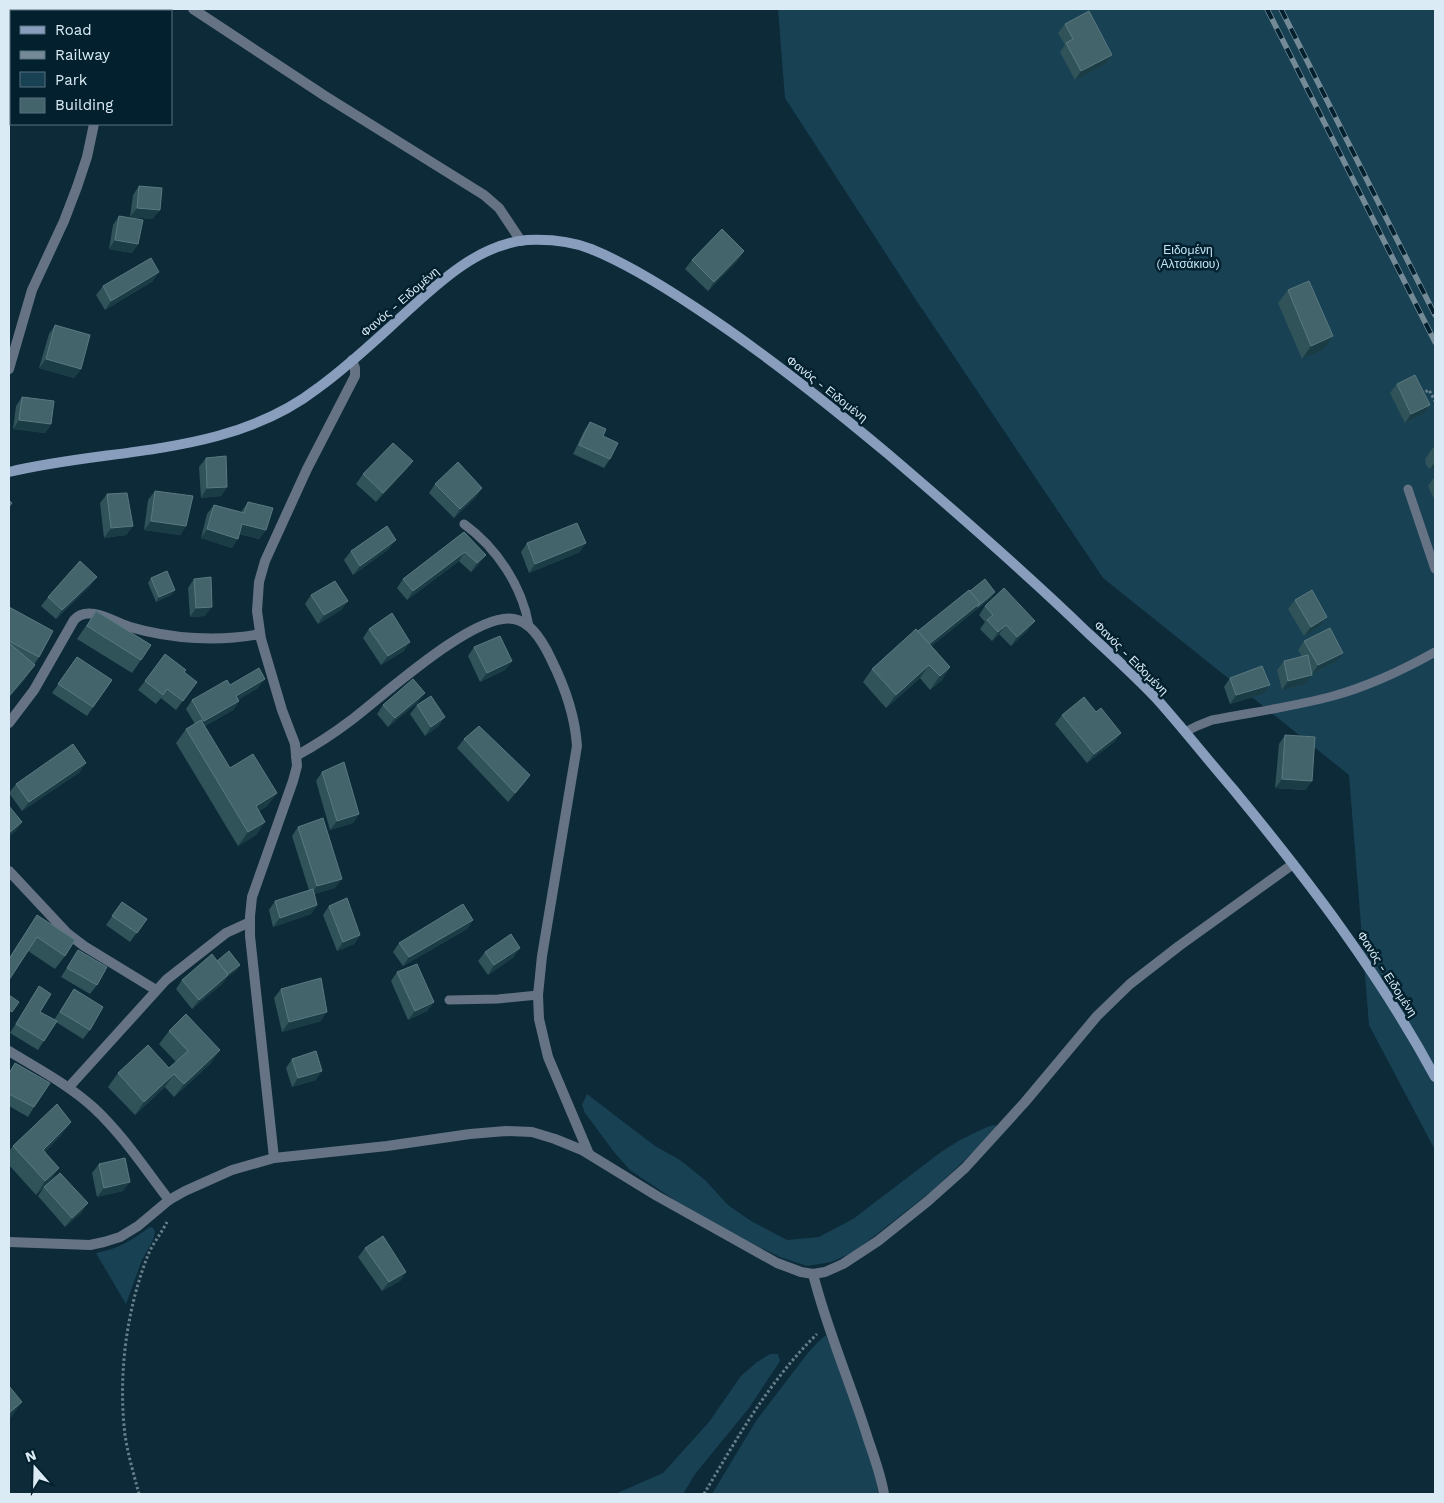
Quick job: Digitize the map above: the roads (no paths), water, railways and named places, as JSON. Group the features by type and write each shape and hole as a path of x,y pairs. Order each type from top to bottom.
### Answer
{"street":[{"path":"193,9 325,96 484,195 499,208 521,241"},
{"path":"9,369 32,290 64,221 77,187 87,157 94,125"},
{"name":"Φανός - Ειδομένη","path":"9,472 54,463 192,443 266,419 291,407 318,389 428,292 462,266 500,246 521,241 547,239 589,248 668,289 733,332 840,414 948,504 1050,596 1126,669 1185,732 1293,864 1359,952 1399,1012 1435,1077"},
{"path":"274,1158 250,922 252,897 294,781 297,766 295,744 282,710 260,634 257,611 258,592 265,561 307,469 355,376 352,360"},
{"path":"9,723 34,690 74,620 82,613 96,614 124,625 163,634 226,638 260,634"},
{"path":"296,756 348,723 425,661 467,633 489,622 502,618 520,620 529,626 538,638 558,672 568,699 576,727 577,746 542,956 538,995 539,1019 548,1057 589,1154"},
{"path":"9,1242 90,1245 120,1237 138,1226 169,1200 185,1190 253,1163 274,1158 506,1131 532,1132 547,1136 589,1154 657,1196 776,1262 801,1272 813,1274 825,1272 857,1256 878,1242 965,1168 992,1140 1080,1036 1115,998 1179,946 1293,864"},
{"path":"9,871 67,934 156,990"},
{"path":"69,1087 156,990 202,950 226,933 250,922"},
{"path":"9,1051 69,1087 94,1108 116,1131 169,1200"},
{"path":"813,1274 827,1324 881,1478 884,1494"}],"lane":[{"path":"1408,489 1435,570"},
{"path":"464,524 491,548 502,563 526,611 529,626"},
{"path":"1185,732 1212,720 1335,696 1391,675 1435,652"},
{"path":"449,1000 498,999 538,995"}],"railway":[{"path":"1267,9 1435,342"},
{"path":"1281,9 1435,315"}],"park label":[{"name":"Ειδομένη (Αλτσάκιου)","path":"1188,257"}]}
